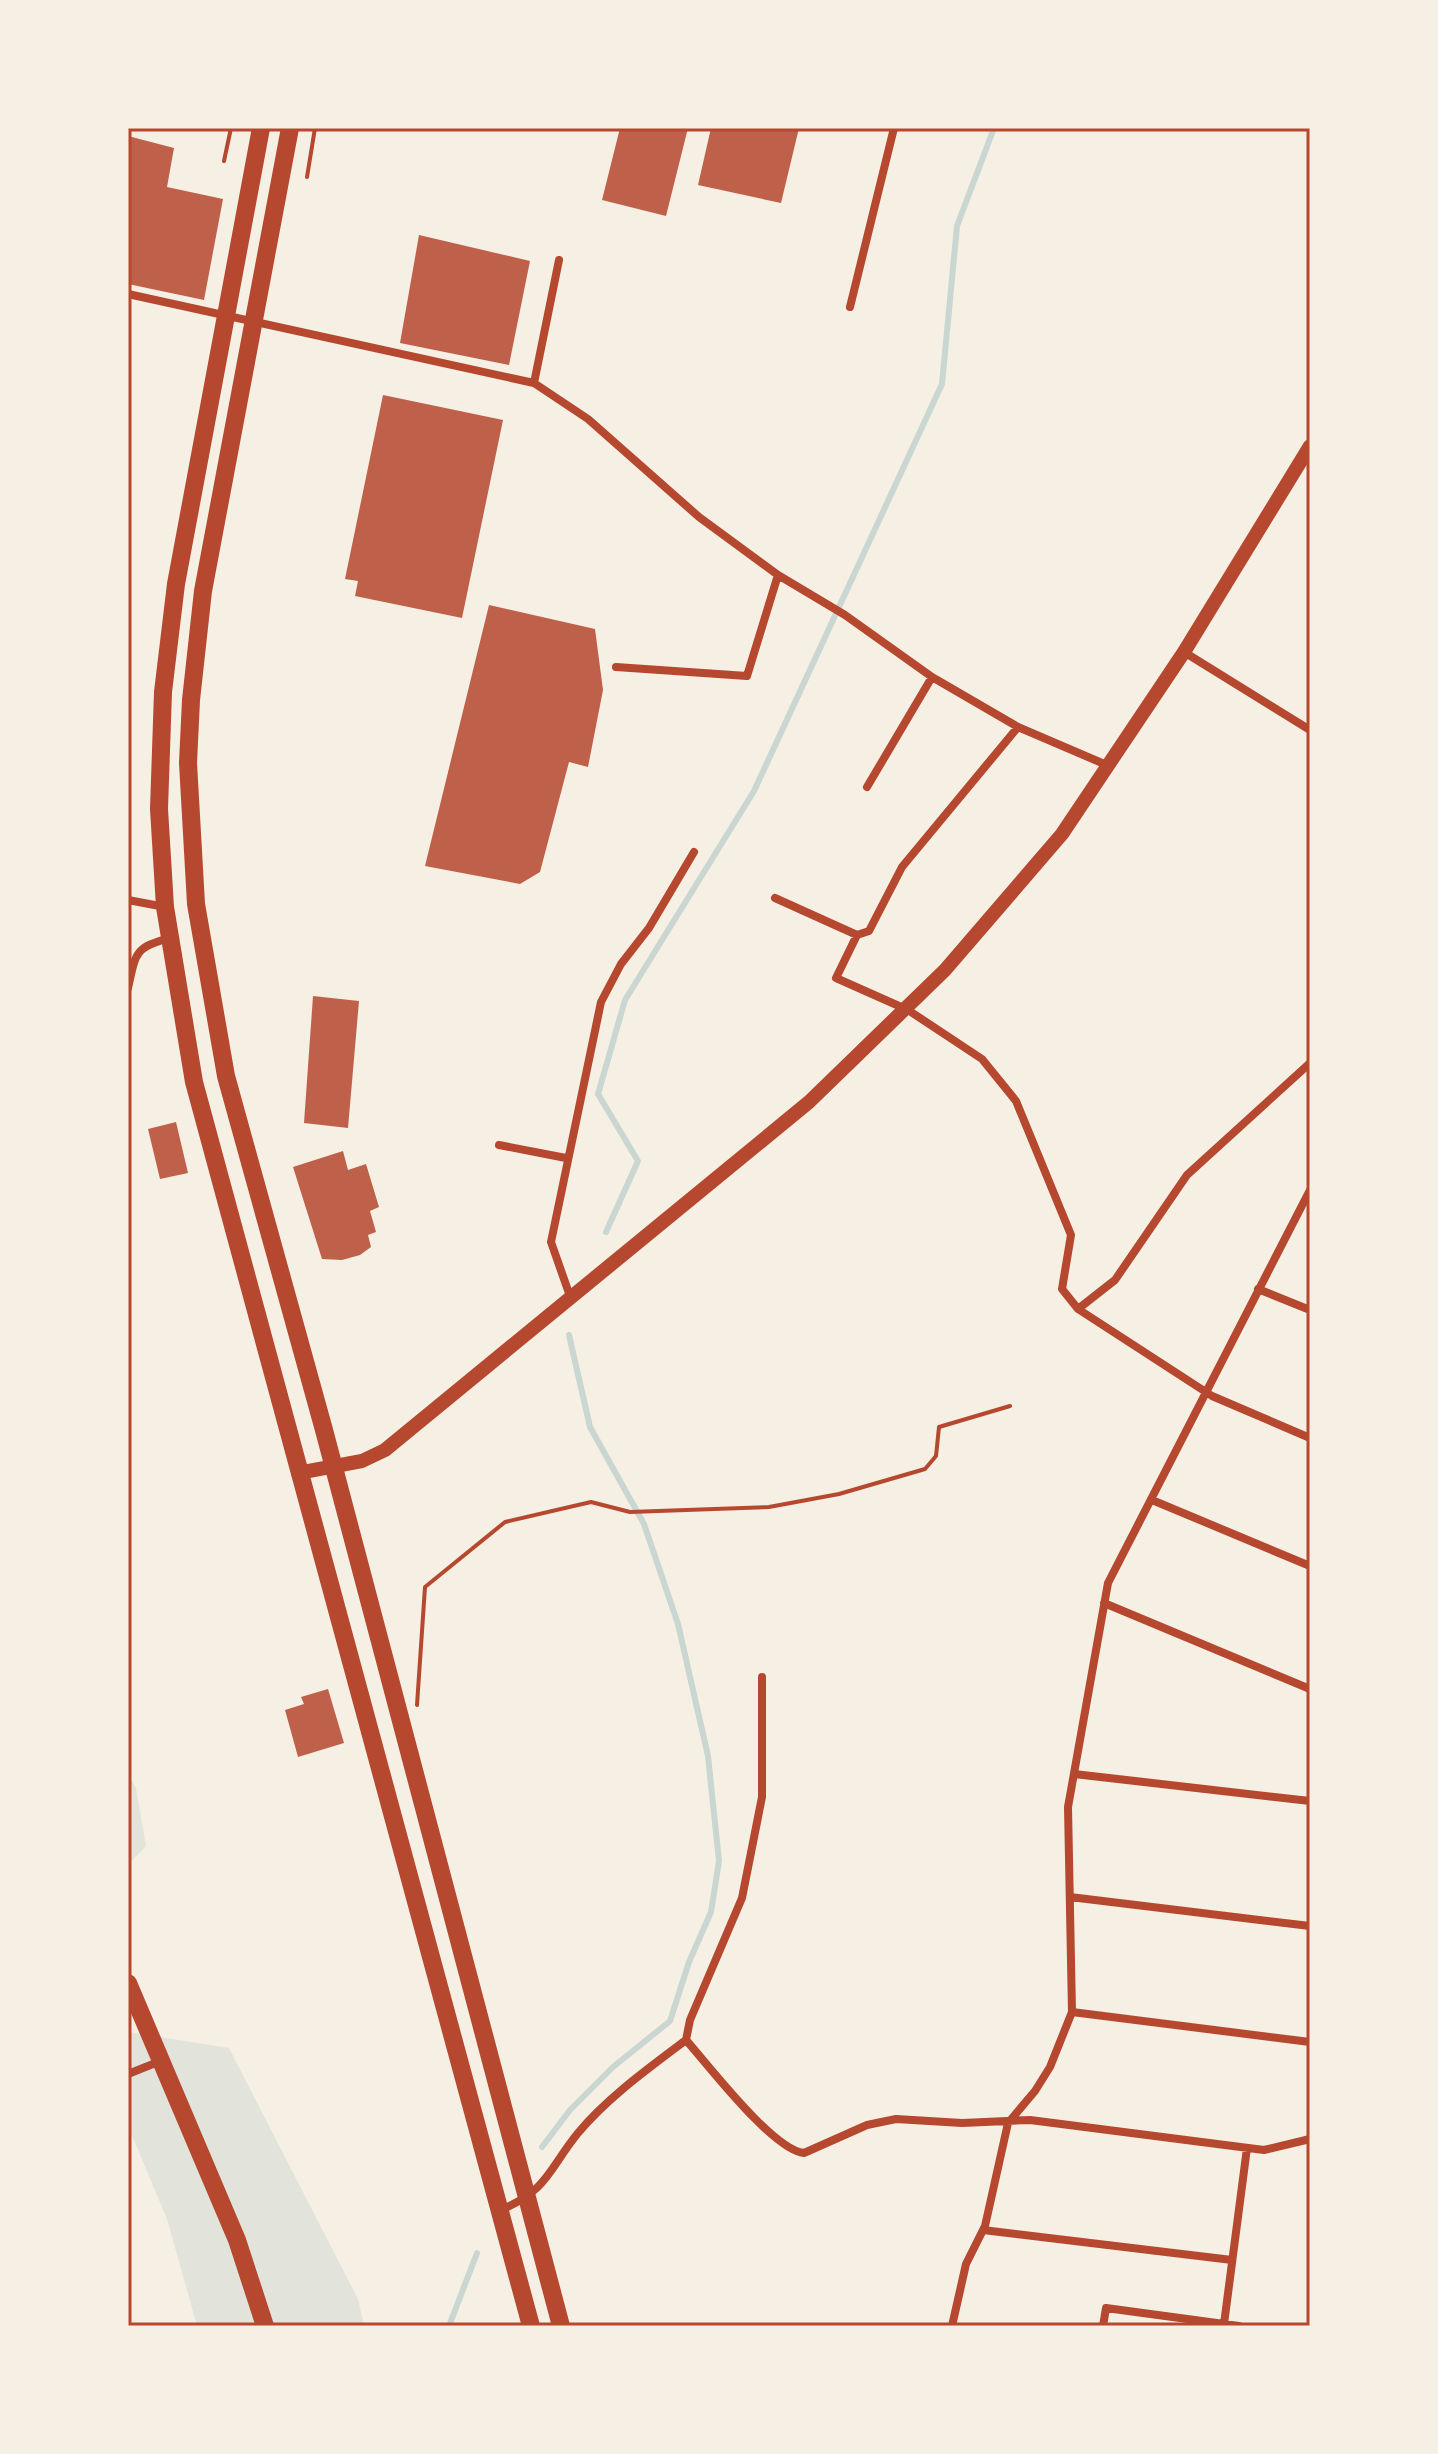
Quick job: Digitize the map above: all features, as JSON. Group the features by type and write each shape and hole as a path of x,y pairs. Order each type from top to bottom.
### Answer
{"highway":[{"path":"261,128 176,584 163,692 159,809 165,907 184,1033 298,1473 531,2326"},
{"path":"290,128 203,591 191,700 190,828 196,904 226,1076 561,2326"},
{"path":"184,1033 216,1025"},
{"path":"128,1983 163,2059 237,2240 265,2326"}],"main road":[{"path":"298,1473 362,1461 385,1450 809,1102 908,1010 1062,834 1184,652 1310,446"}],"street":[{"path":"850,307 894,128"},
{"path":"534,383 559,260"},
{"path":"128,294 534,383 588,419 699,517 778,575 845,615 932,677 1018,727 1109,766"},
{"path":"616,667 747,676 778,575"},
{"path":"1184,652 1310,730"},
{"path":"867,787 932,677"},
{"path":"775,898 857,935 869,931 902,867 1018,727"},
{"path":"571,1299 551,1242 566,1158 577,1122 601,1002 621,964 649,928 694,852"},
{"path":"128,900 165,907"},
{"path":"857,935 836,978 908,1010 982,1059 1016,1101 1071,1235 1062,1289 1078,1309 1206,1393 1310,1438"},
{"path":"128,988 135,956 143,946 169,938"},
{"path":"1078,1309 1115,1280 1187,1175 1310,1063"},
{"path":"499,1145 566,1158"},
{"path":"952,2326 966,2264 983,2230 1010,2121 1050,2067 1072,2012 1068,1807 1108,1583 1310,1190"},
{"path":"1258,1289 1310,1310"},
{"path":"1152,1500 1310,1566"},
{"path":"1104,1603 1310,1689"},
{"path":"500,2210 527,2198 551,2176 578,2133 634,2079 686,2040 690,2020 742,1898 762,1797 762,1677"},
{"path":"1074,1774 1310,1801"},
{"path":"1070,1897 1310,1926"},
{"path":"1072,2012 1310,2042"},
{"path":"686,2040 758,2121 794,2152 804,2153 867,2125 896,2119 1030,2120 1247,2148 1277,2148 1310,2139"},
{"path":"128,2074 163,2059"},
{"path":"1224,2324 1247,2148"},
{"path":"983,2230 1232,2260"},
{"path":"1103,2326 1106,2308 1239,2326"}],"path":[{"path":"224,161 231,128"},
{"path":"307,177 315,128"},
{"path":"397,1714 417,1708 425,1587 505,1522 591,1502 630,1512 769,1507 839,1494 925,1469 936,1456 939,1427 1010,1406"}],"shaded area":[{"path":"128,1774 136,1788 146,1846 128,1865"},
{"path":"128,2032 229,2048 358,2299 364,2326 197,2326 167,2219 128,2126"}],"building":[{"path":"620,128 688,128 666,216 602,200"},
{"path":"711,128 799,128 781,203 698,185"},
{"path":"128,136 174,148 167,187 223,199 204,300 128,284"},
{"path":"419,235 530,261 509,365 400,343"},
{"path":"383,395 503,420 462,618 355,596 358,581 345,579"},
{"path":"489,605 595,629 603,690 588,767 569,762 540,872 520,884 425,866"},
{"path":"313,996 359,1001 348,1128 304,1123"},
{"path":"176,1122 188,1173 160,1179 148,1129"},
{"path":"343,1151 348,1170 366,1164 379,1207 370,1211 376,1232 368,1235 371,1247 360,1255 342,1260 322,1259 293,1167"},
{"path":"328,1689 344,1743 298,1757 285,1710 304,1704 301,1697"}],"waterway":[{"path":"606,1232 638,1161 598,1094 625,1000 754,791 942,384 957,226 994,128"},
{"path":"542,2147 570,2110 613,2067 670,2021 689,1962 711,1912 719,1861 708,1756 678,1624 644,1524 590,1427 569,1335"},
{"path":"449,2326 477,2253"}]}
